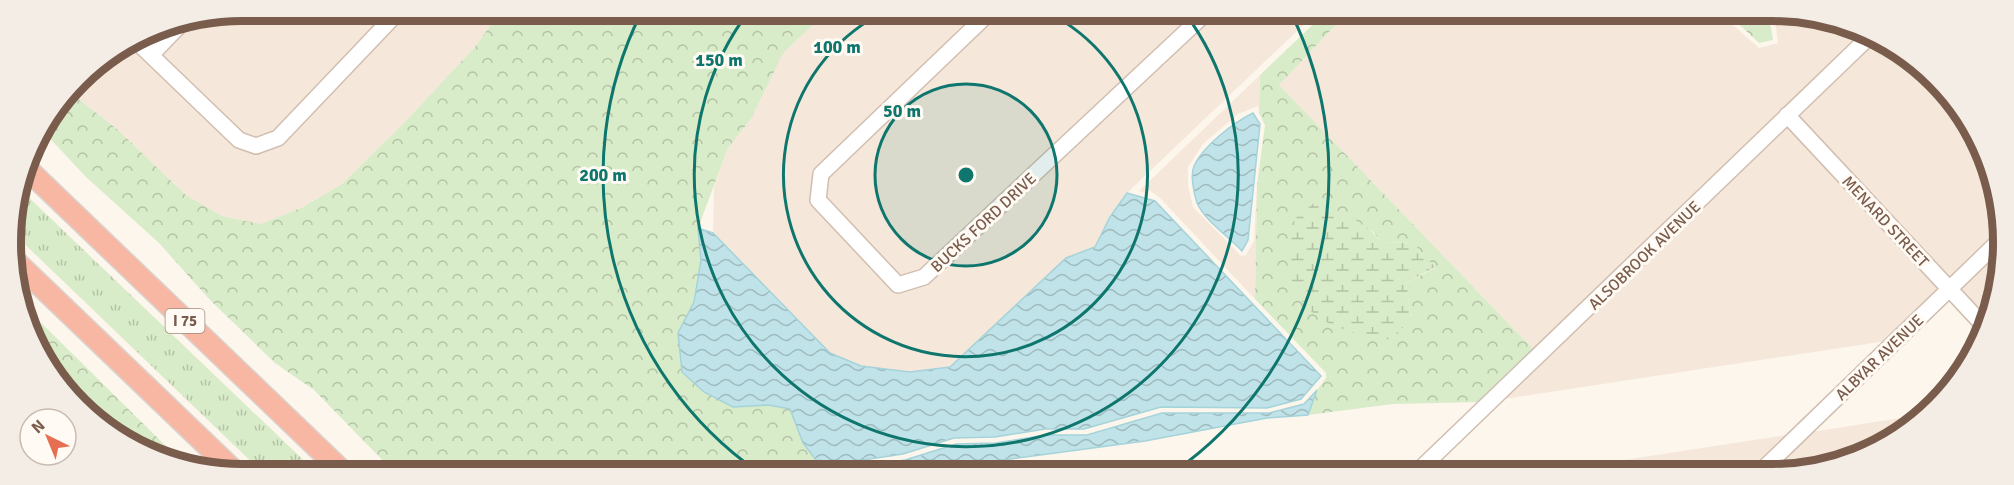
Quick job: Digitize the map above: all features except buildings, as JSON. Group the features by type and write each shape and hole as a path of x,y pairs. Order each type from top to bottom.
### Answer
{"highway":[{"name":"I 75","path":"32,174 335,464"},
{"path":"23,268 226,464"}],"street":[{"path":"141,46 239,140 256,146 278,138 389,21"},
{"name":"BUCKS FORD DRIVE","path":"982,21 821,174 818,200 898,285 924,278 1197,21"},
{"path":"151,55 173,32"},
{"name":"ALSOBROOK AVENUE","path":"1424,464 1669,232 1864,42"},
{"name":"MENARD STREET","path":"1787,115 1979,320"},
{"name":"ALBYAR AVENUE","path":"1767,464 1993,247"}],"shaded area":[{"path":"228,21 494,21 474,48 402,125 342,184 303,207 261,224 222,216 186,195 118,130 76,97 96,76 119,58 171,33 199,25"},
{"path":"817,21 1308,21 1127,193 1110,217 1095,247 1066,258 950,367 910,372 861,366 830,353 713,233 714,187 728,148 751,119 783,52"},
{"path":"1339,21 1728,21 1759,48 1778,43 1775,21 1786,21 1815,25 1857,39 1534,350 1279,85"},
{"path":"1871,45 1895,58 1938,96 1956,119 1981,171 1989,199 1993,238 1950,279 1797,116"},
{"path":"1260,75 1259,113 1258,106 1238,114 1203,144 1188,167 1188,186 1193,207 1241,256 1246,255 1254,241 1257,185 1255,299 1159,197 1149,190 1146,193 1139,191"},
{"path":"1788,124 1941,288 1886,341 1504,399"},
{"path":"1993,257 1989,286 1981,314 1959,289"},
{"path":"1908,417 1895,427 1843,452 1815,460 1778,464 1812,432"},
{"path":"1787,435 1757,464 1598,464"}],"green space":[{"path":"494,21 817,21 783,53 751,119 728,148 698,228 701,260 694,303 678,333 733,407 768,405 790,409 803,443 816,460 815,464 386,464 314,390 275,363 210,300 159,243 86,177 48,137 58,119 76,97 118,130 186,195 222,216 261,224 303,207 342,184 402,125 474,48"},
{"path":"1317,21 1339,21 1279,85 1534,350 1480,402 1393,404 1308,415 1317,390 1326,378 1326,373 1255,299 1257,185 1265,125 1259,113 1260,75","holes":["1371,229 1381,242 1413,243 1435,268 1406,283 1411,318"]},
{"path":"1736,21 1770,21 1773,40 1759,43"},
{"path":"26,195 308,464 254,464 21,241"},
{"path":"1316,201 1359,222 1381,242 1413,243 1435,267 1406,283 1411,318 1392,340 1354,333 1337,327 1321,319 1298,295 1291,277 1289,256 1291,237 1295,219"},
{"path":"34,315 172,452 119,427 96,409 58,366"}],"water":[{"path":"1253,113 1260,124 1248,240 1242,251 1201,210 1195,195 1192,174 1198,158 1211,143"},
{"path":"1127,193 1155,201 1321,376 1301,399 1267,408 1161,407 1084,429 1045,429 995,437 954,438 903,454 843,463 816,460 803,443 790,409 768,405 733,407 704,392 682,372 678,333 694,302 701,260 698,228 713,233 830,353 861,366 910,372 950,367 1066,258 1095,247 1110,217"},
{"path":"1317,390 1308,415 1267,418 1145,441 979,464 878,464 905,460 956,444 996,443 1046,435 1087,435 1162,413 1269,413 1304,404"}]}
